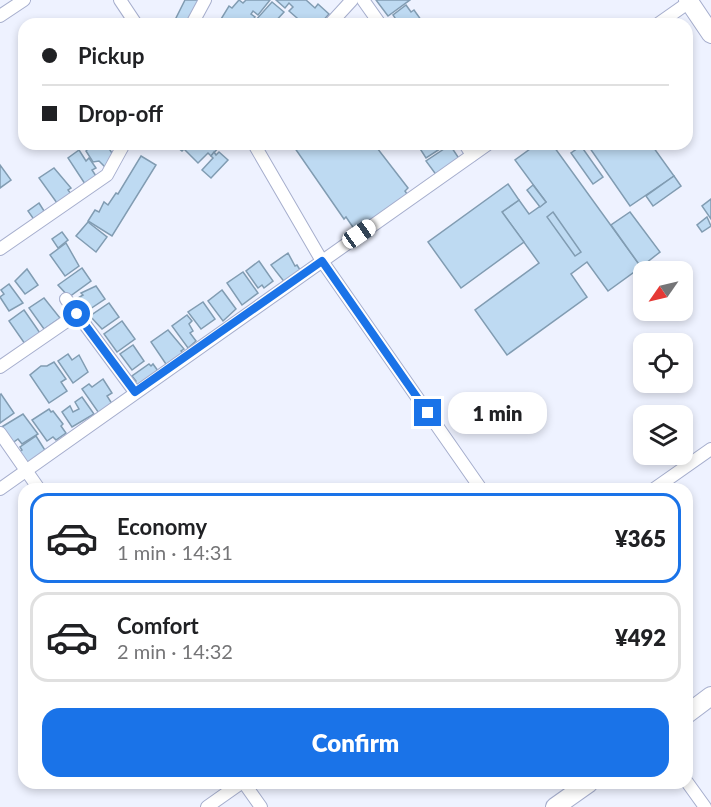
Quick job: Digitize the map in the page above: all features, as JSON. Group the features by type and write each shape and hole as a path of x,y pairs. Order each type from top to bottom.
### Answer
{"street":[{"path":"0,16 24,0"},
{"path":"120,0 132,18"},
{"path":"195,18 205,0"},
{"path":"336,18 352,0"},
{"path":"363,0 376,18"},
{"path":"666,18 690,1 711,34"},
{"path":"0,249 107,175 121,150"},
{"path":"257,150 322,261 477,483"},
{"path":"469,150 472,155"},
{"path":"0,489 479,150"},
{"path":"66,299 135,392"},
{"path":"0,368 77,314"},
{"path":"0,433 35,483"},
{"path":"663,483 711,449"},
{"path":"693,710 711,696"},
{"path":"207,807 233,789"},
{"path":"247,789 261,807"},
{"path":"555,807 580,789"},
{"path":"692,789 705,807"}],"building":[{"path":"185,0 205,0 195,18 176,18"},
{"path":"239,0 243,3 246,0 270,0 258,15 253,11 251,14 254,18 222,18 229,6 232,8"},
{"path":"276,0 306,0 315,8 318,4 329,14 325,18 297,18 289,11 293,7 289,3 285,8"},
{"path":"376,0 410,0 388,16"},
{"path":"272,2 284,12 278,18 258,18"},
{"path":"406,5 411,12 414,10 420,18 395,18 393,15"},
{"path":"79,150 86,161 89,158 96,168 92,170 96,176 87,187 68,158"},
{"path":"110,150 114,156 108,170 99,161 93,162 86,151"},
{"path":"185,150 216,150 211,156 208,153 198,163"},
{"path":"296,150 379,150 408,188 405,191 413,203 361,239 346,217 344,219"},
{"path":"421,150 438,150 426,158"},
{"path":"442,150 453,150 462,163 440,180 426,161"},
{"path":"529,150 556,150 637,261 633,261 633,273 608,291 587,262 571,274 587,297 507,355 475,310 539,263 502,212 519,200 529,214 546,202 515,160"},
{"path":"575,150 584,150 603,177 593,184 571,153"},
{"path":"591,150 655,150 674,176 630,206"},
{"path":"214,152 216,155 219,152 228,160 211,178 202,170 213,158 211,156"},
{"path":"141,156 156,165 112,236 88,221 95,210 99,212 104,202 108,205 116,193 118,194"},
{"path":"0,165 11,180 0,188"},
{"path":"54,168 71,188 68,190 71,194 57,203 39,178"},
{"path":"674,176 681,186 653,206 646,196"},
{"path":"508,184 519,200 502,212 524,242 461,288 428,242"},
{"path":"533,185 546,202 540,207 527,190"},
{"path":"711,199 711,219 702,206"},
{"path":"39,203 46,214 35,221 28,211"},
{"path":"553,212 581,252 575,256 547,217"},
{"path":"630,212 660,252 649,261 637,261 611,225"},
{"path":"707,217 711,226 702,232 697,225"},
{"path":"88,222 107,237 96,252 76,236"},
{"path":"62,232 68,240 58,248 52,239"},
{"path":"66,243 79,266 65,276 50,255"},
{"path":"288,253 302,273 286,284 271,265"},
{"path":"259,261 273,281 264,288 262,285 258,288 246,271"},
{"path":"82,268 91,281 69,297 58,285"},
{"path":"27,269 38,285 25,294 15,281"},
{"path":"243,272 258,293 242,305 227,283"},
{"path":"9,284 23,303 9,311 0,297 4,294 1,290"},
{"path":"96,286 105,299 87,311 78,298 83,295 81,293"},
{"path":"222,290 236,309 223,321 208,301"},
{"path":"44,298 60,318 44,329 29,308"},
{"path":"203,302 215,319 201,329 188,312"},
{"path":"109,303 119,317 102,329 90,316"},
{"path":"24,310 40,333 25,344 9,321"},
{"path":"187,315 192,321 189,324 193,331 190,333 196,341 188,348 172,326"},
{"path":"122,321 135,339 117,352 104,334"},
{"path":"168,330 184,349 181,351 185,356 172,373 151,342"},
{"path":"133,345 144,361 132,370 120,354"},
{"path":"68,354 72,360 79,355 88,372 73,383 58,361"},
{"path":"54,362 66,379 61,382 67,391 49,403 30,375 41,366"},
{"path":"149,364 151,366 153,364 161,375 141,394 133,383 136,381 132,376"},
{"path":"103,379 112,393 107,396 116,410 103,419 82,389 89,384 92,387"},
{"path":"0,395 14,413 0,423"},
{"path":"82,397 94,414 72,427 62,412 70,406 73,412 79,409 75,402"},
{"path":"49,409 63,424 61,426 66,433 56,440 53,437 47,441 32,420"},
{"path":"23,414 38,434 22,444 18,439 11,444 0,428"},
{"path":"36,436 48,455 27,467 17,453 22,450 20,447"}],"route":[{"path":"77,314 135,392 322,261 428,413"}]}
